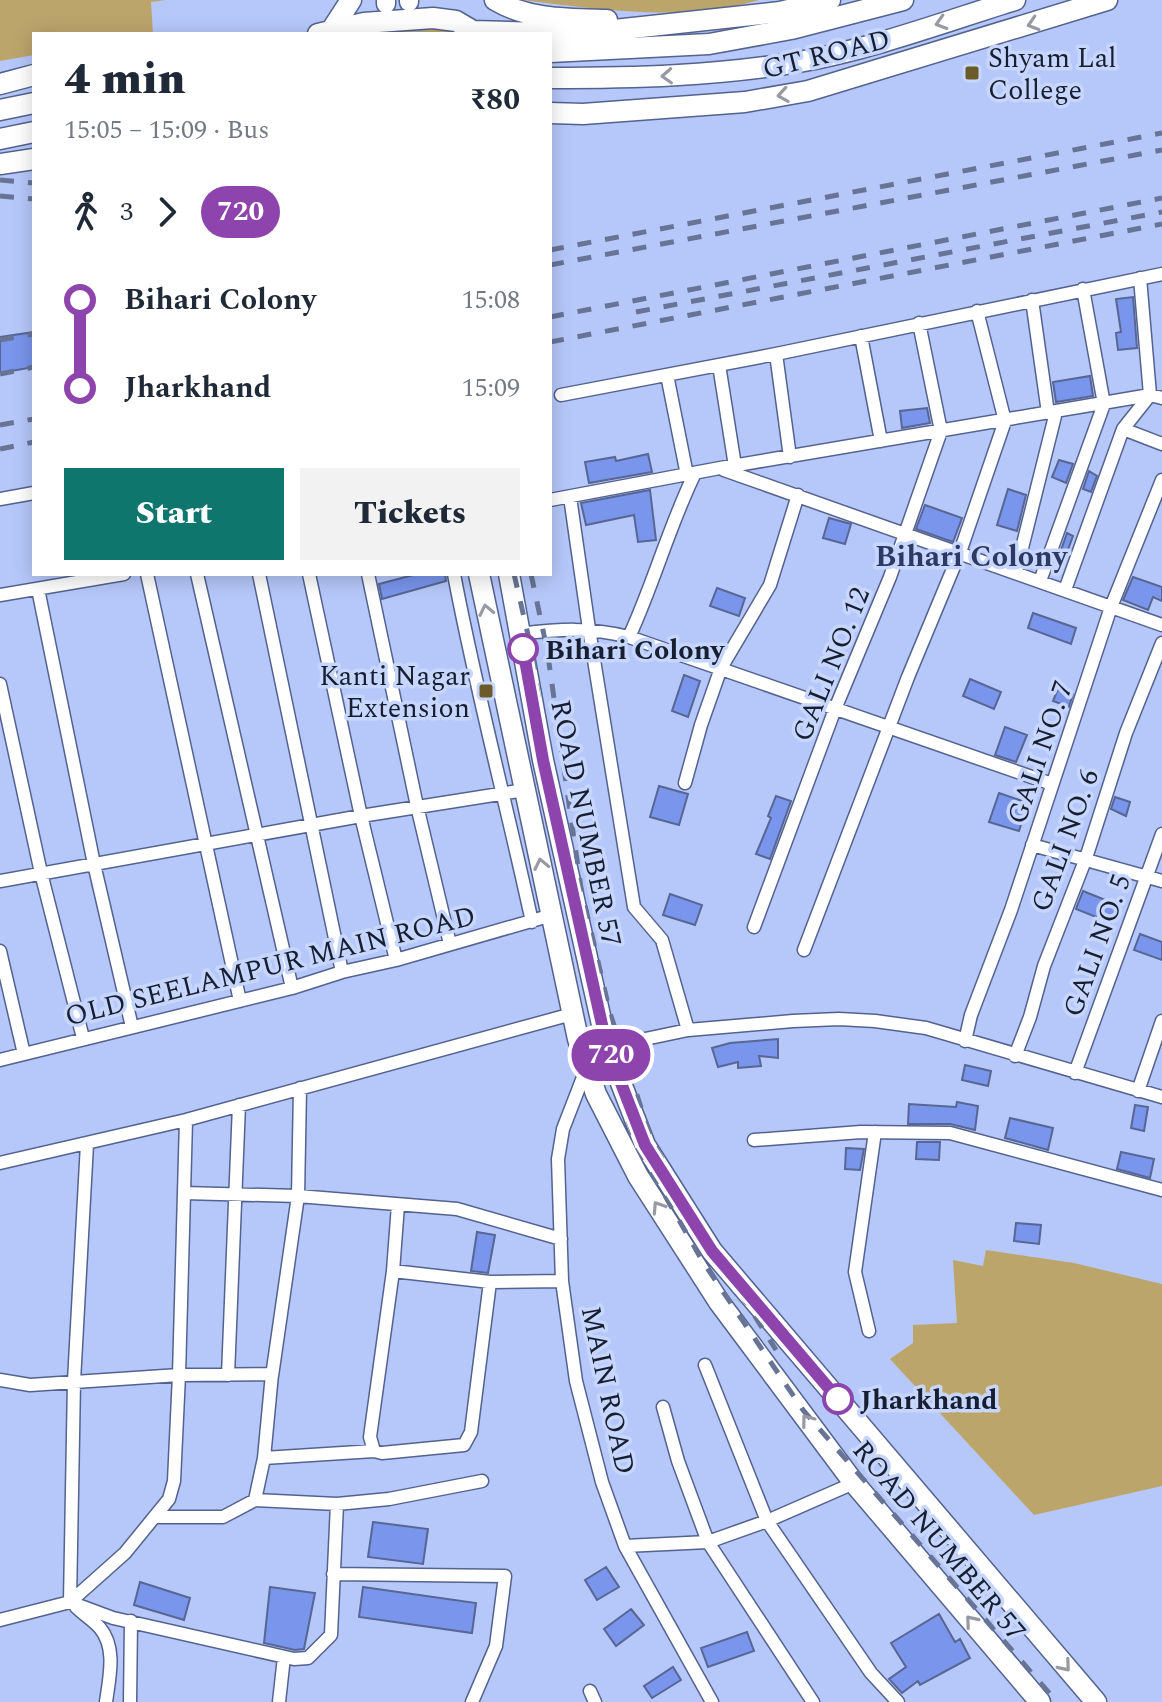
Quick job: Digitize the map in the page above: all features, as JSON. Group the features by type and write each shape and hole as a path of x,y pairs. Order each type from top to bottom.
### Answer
{"main road":[{"path":"330,32 351,0"},
{"path":"446,0 468,29"},
{"path":"495,0 506,7 554,19 703,22"},
{"name":"GT ROAD","path":"552,33 577,34 703,22 801,9 830,0"},
{"path":"552,52 709,44 791,29 903,0"},
{"path":"552,78 715,74 801,61 853,49 1015,0"},
{"name":"GT ROAD","path":"552,113 583,114 745,102 808,91 1107,0"},
{"name":"GT ROAD","path":"335,32 364,23 405,18 468,29 533,32"},
{"path":"0,84 32,76"},
{"path":"0,110 32,103"},
{"path":"552,124 583,114"},
{"path":"0,139 32,132"},
{"path":"0,164 32,159"},
{"name":"ROAD NUMBER 57","path":"479,576 525,790 542,919 596,1094 638,1176 719,1302 854,1483 1040,1702"},
{"name":"ROAD NUMBER 57","path":"509,576 543,760 607,1047 645,1145 712,1251 1096,1702"}],"street":[{"path":"561,395 1162,274"},
{"path":"1140,278 1156,397"},
{"path":"1040,581 1104,404 1083,289"},
{"path":"1016,572 1052,412 1032,300"},
{"path":"804,950 960,552 1005,421 977,311"},
{"path":"919,323 941,431"},
{"path":"861,336 881,441"},
{"path":"776,354 790,457"},
{"path":"719,365 735,466"},
{"path":"629,637 645,602 691,474 667,375"},
{"path":"552,500 720,468 1156,397"},
{"path":"1065,590 1123,429 1156,397"},
{"path":"1123,429 1162,444"},
{"name":"GALI NO. 12","path":"754,927 835,709 906,533 941,431"},
{"path":"720,468 1162,625"},
{"name":"GALI NO. 7","path":"965,1041 971,1015 1011,910 1111,607 1162,480"},
{"path":"0,499 32,493"},
{"path":"685,783 721,668 770,585 798,495"},
{"path":"570,497 634,907 662,940 688,1030"},
{"path":"0,595 113,576"},
{"path":"147,576 240,1001"},
{"path":"197,576 292,988"},
{"path":"259,576 342,972"},
{"path":"309,576 361,816 396,960"},
{"path":"368,576 450,944"},
{"path":"454,576 480,703 542,919"},
{"path":"38,589 94,864 132,1027"},
{"path":"520,634 572,628 629,637 1052,784"},
{"name":"GALI NO. 6","path":"1015,1056 1049,954 1086,858 1126,733 1162,643"},
{"path":"0,684 41,873 83,1038"},
{"path":"0,881 417,806 525,790"},
{"name":"GALI NO. 5","path":"1075,1073 1162,834"},
{"path":"1032,845 1162,881"},
{"name":"OLD SEELAMPUR MAIN ROAD","path":"0,1060 292,988 542,919"},
{"path":"0,951 24,1054"},
{"path":"0,1163 186,1120 572,1014"},
{"path":"607,1047 688,1030 839,1019 926,1028 1162,1097"},
{"path":"1138,1091 1162,1021"},
{"name":"MAIN ROAD","path":"587,1067 563,1129 558,1159 562,1281 576,1381 602,1482 625,1546 707,1700"},
{"path":"255,1500 264,1458 272,1376 298,1196 300,1088"},
{"path":"228,1375 239,1105"},
{"path":"0,1620 70,1602 125,1553 169,1499 174,1481 179,1375 186,1120"},
{"path":"869,1331 855,1272 875,1132"},
{"path":"754,1140 875,1132 950,1133 1162,1190"},
{"path":"87,1144 74,1381 70,1602 101,1629 108,1643 110,1658 106,1702"},
{"path":"184,1193 298,1196 457,1209 561,1239"},
{"path":"374,1451 370,1437 393,1271 398,1205"},
{"path":"393,1271 490,1282 562,1281"},
{"path":"264,1458 382,1453 464,1445 469,1439 490,1282"},
{"path":"705,1365 767,1521 871,1673 898,1702"},
{"path":"0,1380 30,1385 179,1375 272,1376"},
{"path":"663,1407 678,1461 708,1542 813,1702"},
{"path":"156,1517 223,1517 255,1500 337,1504 389,1499 482,1481"},
{"path":"625,1546 708,1542 767,1521 854,1483"},
{"path":"70,1602 131,1621 284,1657 308,1658 331,1635 337,1504"},
{"path":"333,1574 505,1576 496,1646 472,1702"},
{"path":"130,1702 131,1621"},
{"path":"279,1702 284,1657"}],"shaded area":[{"path":"0,0 166,0 151,2 153,32 32,32 32,55 0,61"},
{"path":"521,0 759,0 700,11 640,12"},
{"path":"443,27 459,32 386,32"},
{"path":"986,1250 1074,1263 1162,1284 1162,1486 1034,1515 890,1359 913,1343 913,1325 957,1323 953,1260 983,1266"}],"building":[{"path":"1133,297 1137,348 1118,350 1116,333 1121,332 1116,299"},
{"path":"32,332 32,367 0,373 0,337"},
{"path":"1090,376 1093,396 1056,402 1053,382"},
{"path":"927,408 930,423 902,428 900,411"},
{"path":"648,454 652,472 589,483 585,462 615,457 616,461"},
{"path":"1059,460 1073,464 1066,483 1052,477"},
{"path":"1089,471 1097,476 1091,492 1083,489"},
{"path":"1008,489 1026,495 1017,531 997,525"},
{"path":"650,490 656,540 638,542 634,515 586,525 581,503"},
{"path":"925,505 962,518 953,542 916,529"},
{"path":"829,518 851,524 845,544 823,538"},
{"path":"1067,533 1073,536 1066,555 1060,553"},
{"path":"409,576 445,576 446,581 382,599 379,584"},
{"path":"1133,577 1162,587 1162,601 1153,597 1148,610 1123,600"},
{"path":"717,588 745,598 739,616 710,606"},
{"path":"1033,613 1076,628 1071,644 1028,628"},
{"path":"684,675 700,681 688,717 672,711"},
{"path":"970,679 1001,692 994,709 963,696"},
{"path":"1058,689 1073,694 1069,707 1053,701"},
{"path":"1005,727 1027,735 1016,762 995,755"},
{"path":"659,786 688,794 679,825 650,817"},
{"path":"999,793 1028,803 1019,831 989,822"},
{"path":"776,796 791,801 770,859 756,854 771,818 768,816"},
{"path":"1115,797 1130,802 1126,816 1111,809"},
{"path":"1083,891 1118,905 1111,923 1076,909"},
{"path":"670,894 702,905 695,925 663,915"},
{"path":"1140,934 1162,942 1162,960 1134,950"},
{"path":"778,1039 778,1058 759,1056 761,1066 738,1068 738,1062 718,1067 712,1048 730,1043"},
{"path":"965,1065 991,1071 988,1086 962,1080"},
{"path":"957,1102 978,1106 975,1130 950,1124 908,1124 909,1104 956,1107"},
{"path":"1135,1105 1148,1107 1144,1131 1131,1128"},
{"path":"1010,1118 1053,1128 1048,1150 1005,1138"},
{"path":"917,1142 940,1142 939,1160 916,1159"},
{"path":"846,1148 864,1149 860,1170 845,1169"},
{"path":"1121,1152 1154,1159 1150,1178 1117,1169"},
{"path":"1016,1223 1041,1225 1039,1244 1014,1241"},
{"path":"477,1232 495,1235 488,1273 471,1271"},
{"path":"373,1522 428,1529 423,1564 368,1557"},
{"path":"606,1567 619,1587 597,1600 585,1580"},
{"path":"140,1582 190,1598 184,1620 134,1605"},
{"path":"270,1587 315,1593 304,1649 264,1643"},
{"path":"363,1587 476,1603 472,1633 359,1617"},
{"path":"631,1609 644,1625 616,1646 604,1629"},
{"path":"939,1614 955,1642 960,1639 970,1658 920,1685 918,1681 902,1693 889,1679 906,1667 891,1643"},
{"path":"747,1632 754,1651 708,1667 701,1648"},
{"path":"673,1667 681,1680 652,1698 644,1686"}],"tunnel":[{"path":"409,5 413,32"}],"railway":[{"path":"552,250 1162,133"},
{"path":"552,265 1162,150"},
{"path":"0,180 32,183"},
{"path":"0,196 32,199"},
{"path":"552,317 1162,198"},
{"path":"636,312 1162,212"},
{"path":"552,342 1162,224"},
{"path":"0,340 32,334"},
{"path":"0,374 32,367"},
{"path":"0,425 32,419"},
{"path":"0,449 32,442"},
{"path":"514,576 532,652 566,891 594,1017 637,1147 703,1262 803,1410 1057,1702"},
{"path":"531,576 547,649 581,888 610,1013 652,1141 716,1254 776,1350"}],"bus line":[{"name":"720","path":"523,649 543,760 607,1047 645,1145 712,1251 838,1399"}],"place":[{"name":"Shyam Lal College","path":"972,73"},
{"name":"Bihari Colony","path":"523,649"},
{"name":"Kanti Nagar Extension","path":"486,691"},
{"name":"Jharkhand","path":"838,1399"}],"district":[{"name":"Bihari Colony","path":"971,556"}]}
